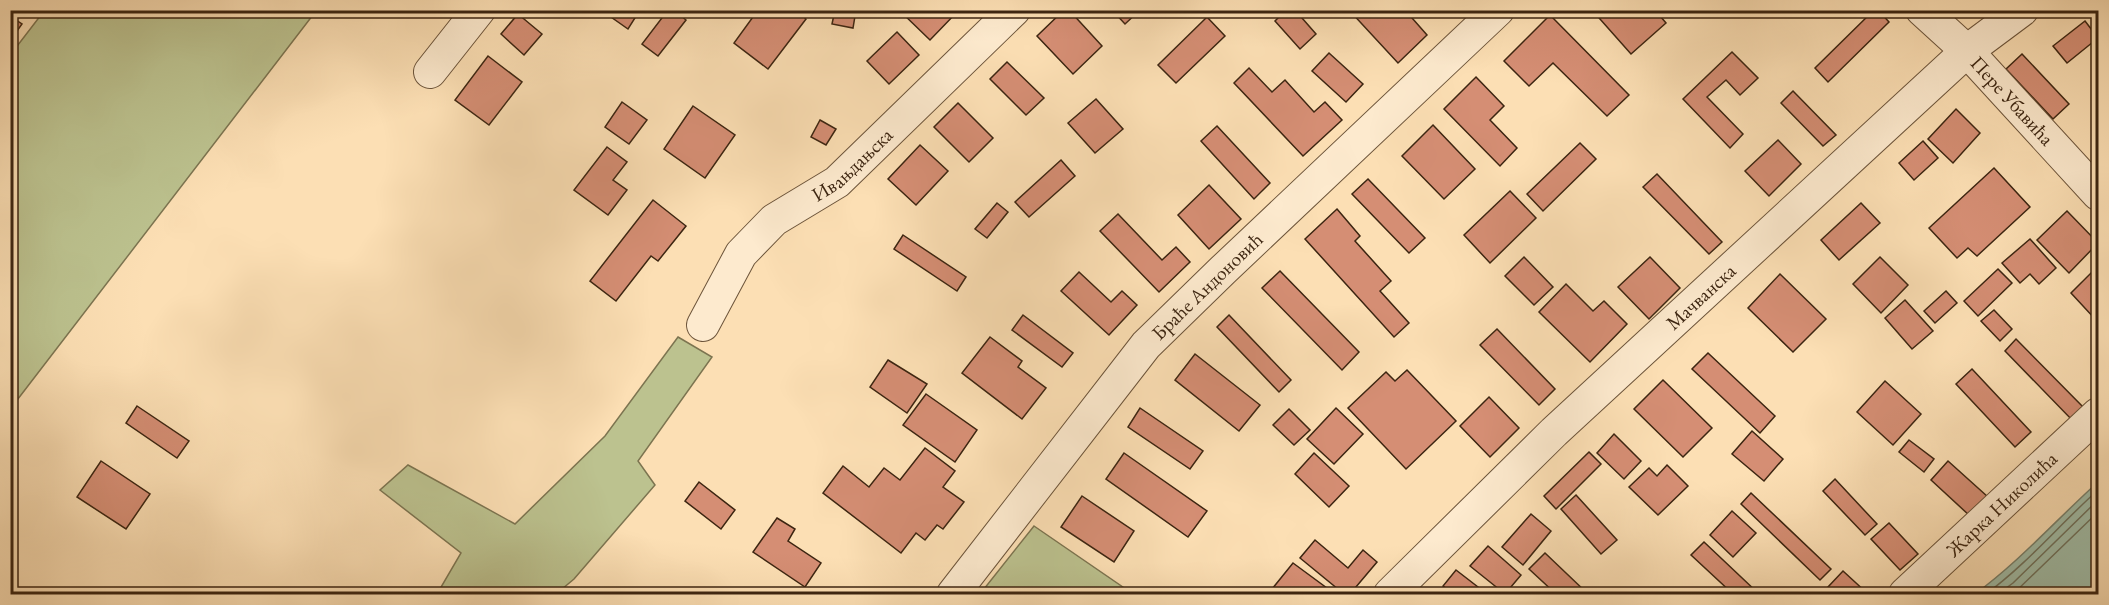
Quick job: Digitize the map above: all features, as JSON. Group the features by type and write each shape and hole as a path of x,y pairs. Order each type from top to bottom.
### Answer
{"street":[{"path":"430,72 479,10"},
{"name":"Ивањдањска","path":"703,325 741,254 774,220 837,182 1014,10"},
{"name":"Браће Андоновић","path":"953,594 1146,345 1498,10"},
{"name":"Пере Убавића","path":"1922,10 1967,51 2098,194"},
{"name":"Мачванска","path":"1390,594 1554,432 1967,51 2022,10"},
{"name":"Жарка Николића","path":"1905,594 2098,414"}],"green space":[{"path":"44,11 316,11 11,408 11,54"},
{"path":"678,337 712,357 638,461 655,485 574,579 556,594 437,594 461,553 380,490 408,465 515,524 605,436"},
{"path":"1034,526 1133,594 980,594"}],"water":[{"path":"2098,482 2098,584 2089,594 1975,594 2023,554"}],"building":[{"path":"601,10 640,10 628,29"},
{"path":"668,10 674,10 686,20 658,56 642,44"},
{"path":"758,10 796,10 806,19 768,69 734,43"},
{"path":"835,10 856,10 853,28 832,24"},
{"path":"899,10 958,10 958,11 930,40"},
{"path":"1064,10 1069,10 1102,46 1073,74 1037,36"},
{"path":"1112,10 1140,10 1125,24"},
{"path":"1286,10 1295,10 1316,34 1300,49 1275,21"},
{"path":"1349,10 1380,10 1381,13 1384,10 1405,10 1427,35 1398,63"},
{"path":"1592,10 1655,10 1666,23 1631,54"},
{"path":"1874,10 1878,10 1889,22 1828,82 1815,68"},
{"path":"518,14 542,34 524,55 501,34"},
{"path":"1550,15 1629,95 1607,116 1553,63 1529,86 1504,61"},
{"path":"10,16 22,24 10,41"},
{"path":"1207,17 1225,36 1176,83 1158,65"},
{"path":"2085,21 2098,38 2067,63 2053,46"},
{"path":"897,32 919,55 889,84 867,61"},
{"path":"1732,52 1758,78 1740,95 1726,80 1707,97 1743,134 1730,148 1683,99"},
{"path":"1329,53 1363,84 1346,102 1312,71"},
{"path":"2022,54 2069,104 2053,119 2006,69"},
{"path":"488,56 522,82 489,125 455,100"},
{"path":"1007,62 1044,98 1026,115 990,79"},
{"path":"1249,68 1272,92 1285,80 1314,112 1325,102 1342,120 1303,156 1234,83"},
{"path":"1476,77 1504,106 1490,120 1517,148 1500,166 1444,109"},
{"path":"1793,91 1836,135 1823,146 1781,103"},
{"path":"1096,99 1123,129 1095,153 1068,123"},
{"path":"622,102 647,120 629,144 605,127"},
{"path":"958,103 993,138 969,162 934,127"},
{"path":"693,106 735,135 705,178 664,149"},
{"path":"1956,109 1980,133 1953,163 1928,139"},
{"path":"820,120 836,129 826,145 811,137"},
{"path":"1433,125 1475,169 1444,199 1402,156"},
{"path":"1217,126 1270,183 1254,199 1201,141"},
{"path":"1778,140 1801,164 1769,196 1745,171"},
{"path":"1923,141 1938,158 1914,180 1899,163"},
{"path":"1580,143 1596,159 1543,211 1527,194"},
{"path":"920,145 948,171 916,205 888,179"},
{"path":"607,147 627,162 613,180 627,190 608,215 574,190"},
{"path":"1061,160 1075,176 1029,217 1015,202"},
{"path":"1994,168 2030,207 1977,256 1968,248 1957,258 1929,228"},
{"path":"1657,174 1722,242 1709,254 1643,187"},
{"path":"1368,179 1425,238 1409,253 1352,194"},
{"path":"1209,185 1241,219 1209,249 1178,215"},
{"path":"1510,191 1536,218 1490,263 1464,235"},
{"path":"653,200 686,226 658,261 651,256 616,301 590,281"},
{"path":"997,203 1008,212 987,238 975,229"},
{"path":"1861,203 1880,223 1839,260 1821,240"},
{"path":"1337,209 1360,236 1355,241 1391,281 1380,291 1409,323 1394,337 1305,239"},
{"path":"2067,211 2098,243 2069,273 2037,240"},
{"path":"1118,214 1162,260 1176,247 1190,262 1159,292 1100,231"},
{"path":"903,235 966,277 957,291 894,249"},
{"path":"2030,239 2056,268 2039,284 2030,274 2020,283 2002,263"},
{"path":"1524,257 1553,287 1534,305 1505,276"},
{"path":"1650,257 1680,288 1649,319 1618,287"},
{"path":"1880,257 1908,285 1881,313 1853,284"},
{"path":"1998,269 2012,283 1978,316 1964,301"},
{"path":"1280,271 1359,352 1342,370 1262,288"},
{"path":"2093,271 2098,277 2098,316 2095,319 2071,293"},
{"path":"1079,272 1111,302 1122,291 1137,305 1109,335 1061,291"},
{"path":"1780,274 1826,319 1793,352 1748,308"},
{"path":"1566,284 1593,311 1604,301 1627,324 1590,362 1539,312"},
{"path":"1946,291 1957,303 1935,323 1924,311"},
{"path":"1905,300 1933,331 1912,349 1885,318"},
{"path":"1994,310 2012,329 2000,341 1981,321"},
{"path":"1023,315 1073,353 1062,367 1012,330"},
{"path":"1229,315 1291,380 1279,392 1217,327"},
{"path":"1497,329 1555,389 1539,405 1480,345"},
{"path":"990,337 1022,361 1018,367 1046,388 1022,419 962,373"},
{"path":"2016,339 2086,410 2074,422 2005,351"},
{"path":"1708,353 1775,416 1760,433 1692,369"},
{"path":"1195,354 1260,405 1239,431 1175,380"},
{"path":"888,360 927,384 907,413 870,387"},
{"path":"1972,369 2031,432 2015,447 1956,384"},
{"path":"1407,370 1456,421 1406,469 1348,408 1386,372 1395,381"},
{"path":"1663,380 1712,428 1683,457 1634,409"},
{"path":"1885,381 1921,414 1893,445 1857,412"},
{"path":"926,394 977,430 955,462 903,425"},
{"path":"1489,397 1519,428 1490,457 1460,426"},
{"path":"137,406 189,441 177,458 126,423"},
{"path":"1140,408 1203,451 1190,469 1128,427"},
{"path":"1336,408 1363,434 1334,464 1307,439"},
{"path":"1289,409 1310,430 1294,445 1273,425"},
{"path":"1752,431 1783,459 1764,481 1732,454"},
{"path":"1614,434 1641,461 1624,479 1597,453"},
{"path":"1909,440 1934,459 1924,472 1899,452"},
{"path":"925,448 955,471 943,487 964,502 943,529 937,525 925,540 916,533 901,553 823,493 843,466 869,487 884,468 900,480"},
{"path":"1589,452 1601,464 1556,509 1544,496"},
{"path":"1124,453 1207,511 1188,537 1106,479"},
{"path":"1314,453 1349,486 1329,507 1295,474"},
{"path":"101,461 150,494 126,529 77,497"},
{"path":"1948,461 1988,497 1970,516 1931,480"},
{"path":"1667,465 1688,486 1658,515 1629,487 1649,468 1657,476"},
{"path":"1835,479 1877,524 1865,535 1823,491"},
{"path":"699,482 735,510 721,529 685,501"},
{"path":"1751,493 1831,569 1820,580 1741,504"},
{"path":"1576,495 1617,540 1601,554 1561,509"},
{"path":"1082,496 1134,531 1114,562 1061,527"},
{"path":"1732,511 1756,533 1733,557 1710,535"},
{"path":"1531,514 1551,531 1523,565 1502,547"},
{"path":"777,518 795,529 788,541 821,563 805,587 753,552"},
{"path":"1889,523 1918,554 1900,570 1871,539"},
{"path":"1315,540 1348,568 1363,550 1377,562 1350,594 1344,594 1300,558"},
{"path":"1704,542 1759,594 1733,594 1691,555"},
{"path":"1488,546 1521,575 1505,594 1470,566"},
{"path":"1545,553 1588,594 1556,594 1529,569"},
{"path":"1293,563 1335,594 1268,594"},
{"path":"1456,570 1487,594 1454,594 1443,586"},
{"path":"1843,571 1868,594 1836,594 1828,587"}]}
